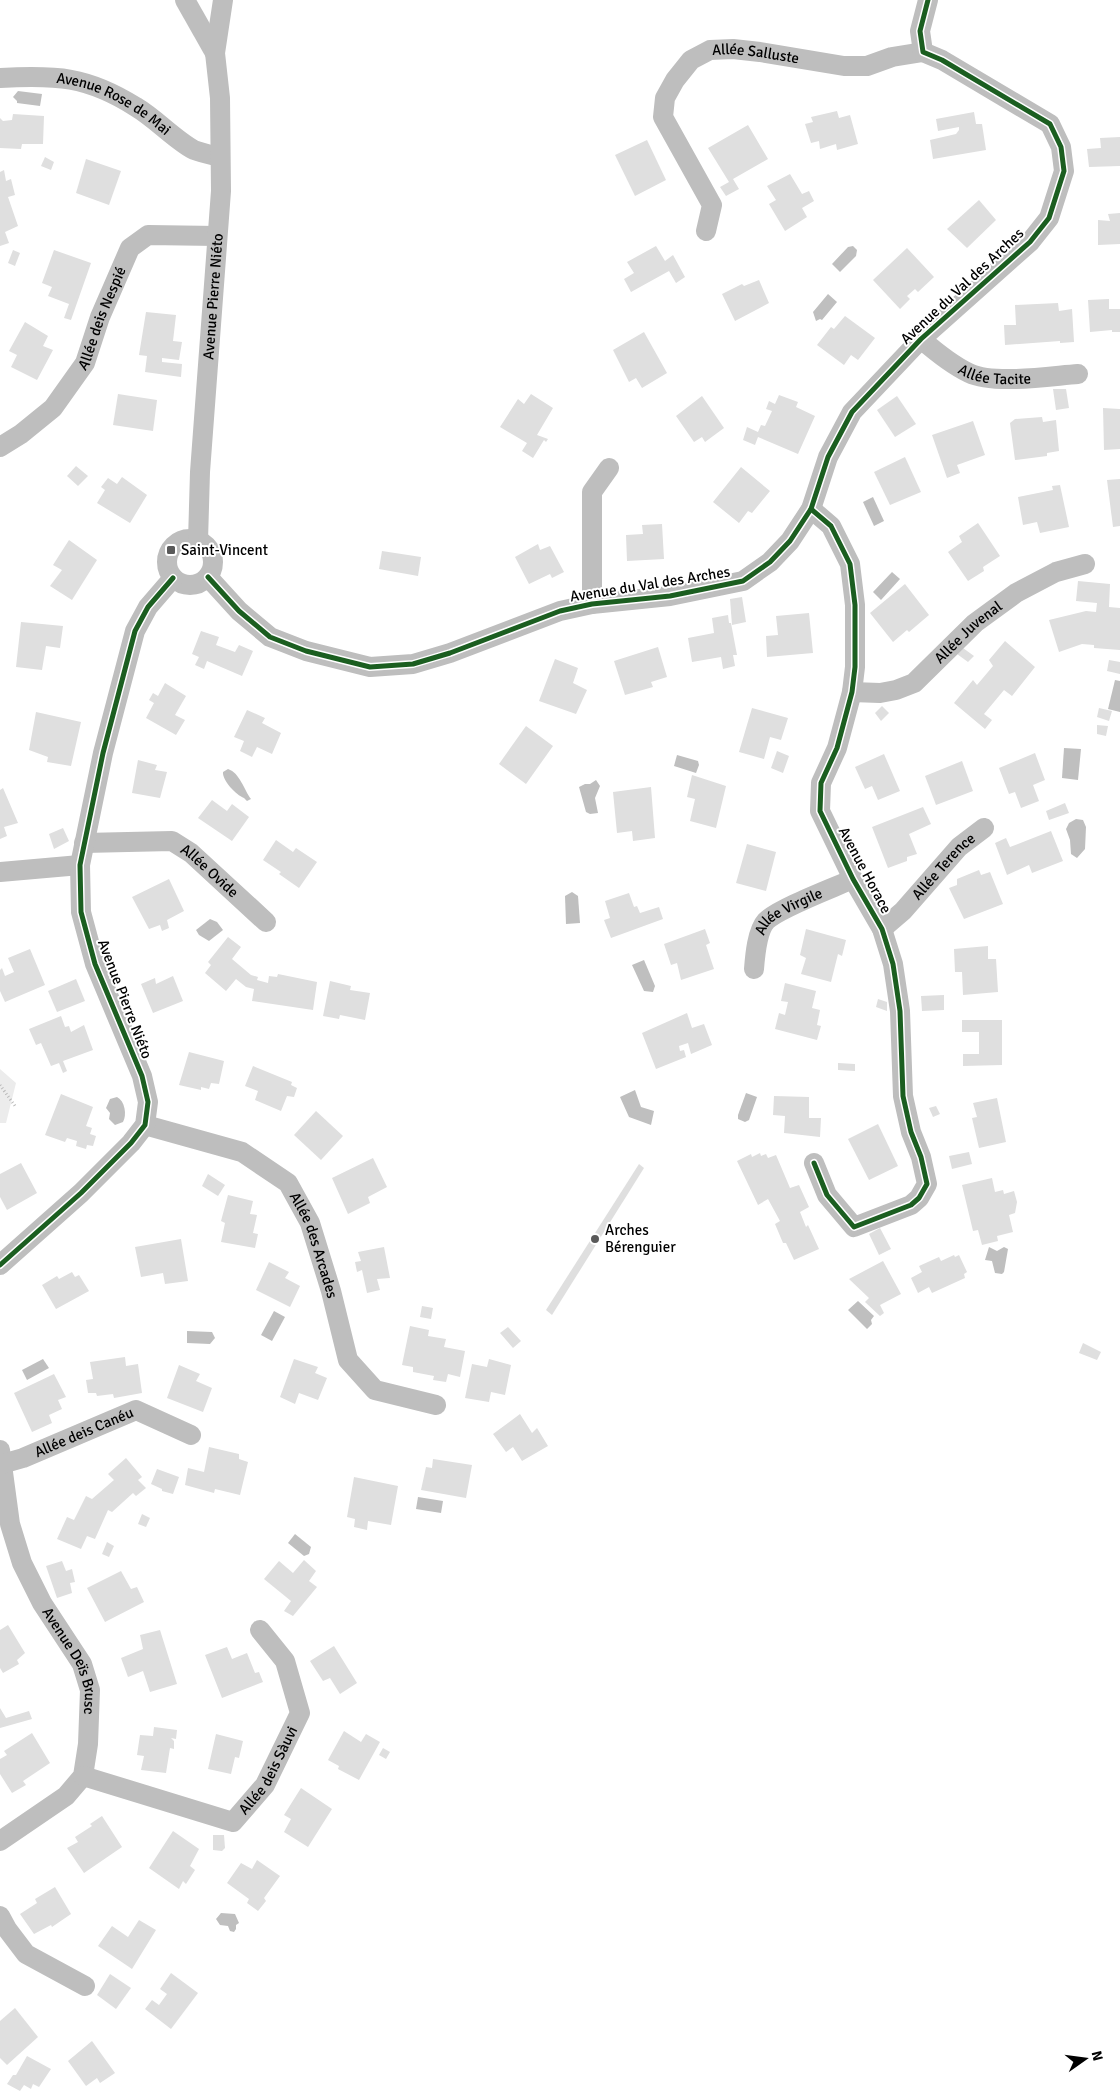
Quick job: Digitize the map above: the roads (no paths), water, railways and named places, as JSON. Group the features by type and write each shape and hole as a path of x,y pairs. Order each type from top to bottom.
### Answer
{"street":[{"name":"Avenue Pierre Niéto","path":"185,0 215,53"},
{"name":"Avenue Pierre Niéto","path":"198,540 201,462 221,191 220,98 215,53 223,0"},
{"path":"923,52 920,31 928,0"},
{"name":"Allée Salluste","path":"706,231 712,205 663,118 666,98 675,80 691,60 710,50 734,49 844,66 866,66 892,57 923,52"},
{"name":"Avenue du Val des Arches","path":"208,578 239,611 270,637 306,651 370,667 413,664 450,653 560,611 592,604 670,596 743,581 770,562 790,541 811,509 828,457 852,412 921,340 1030,242 1049,218 1064,171 1061,147 1050,124 942,60 923,52"},
{"name":"Avenue Rose de Mai","path":"0,78 31,76 70,78 99,86 136,107 194,150 220,157"},
{"name":"Allée deis Nespié","path":"0,447 21,434 53,408 85,363 100,317 130,248 148,235 218,236"},
{"name":"Allée Tacite","path":"921,340 943,357 971,374 1008,380 1078,374"},
{"path":"592,604 592,492 609,468"},
{"name":"Avenue Horace","path":"811,509 831,526 850,564 855,605 852,692 837,748 821,782 820,811 853,879 882,929 893,964 900,1011 903,1096 910,1132 921,1157 926,1184 919,1198 911,1205 854,1226 827,1195 814,1163"},
{"path":"183,540 198,540 204,544 213,556 213,564 208,578 202,583 187,586 173,578 167,564 171,550 183,540"},
{"name":"Allée Juvenal","path":"852,692 880,693 896,690 914,683 975,624 1016,593 1056,572 1085,564"},
{"name":"Avenue Pierre Niéto","path":"145,1125 148,1102 142,1076 95,964 81,912 80,865 103,753 135,631 148,607 173,578"},
{"name":"Allée Terence","path":"882,929 904,911 959,847 984,828"},
{"name":"Allée Ovide","path":"84,843 172,842 191,853 266,922"},
{"path":"0,872 80,865"},
{"name":"Allée Virgile","path":"754,969 755,950 765,922 779,913 853,879"},
{"path":"0,1266 81,1192 131,1143 145,1125"},
{"name":"Allée des Arcades","path":"145,1125 242,1152 288,1183 310,1223 331,1291 348,1360 375,1390 436,1405"},
{"name":"Allée deis Canéu","path":"1,1457 23,1458 136,1410 191,1435"},
{"name":"Avenue Deïs Brusc","path":"1,1457 10,1524 22,1563 42,1602 82,1664 90,1690 88,1744 83,1776"},
{"name":"Allée deis Sàuvi","path":"83,1776 234,1822 265,1785 300,1713 285,1661 260,1630"},
{"path":"0,1841 66,1796 83,1776"},
{"path":"0,1916 7,1929 26,1954 85,1986"}],"place":[{"name":"Saint-Vincent","path":"171,550"},
{"name":"Arches Bérenguier","path":"595,1239"}]}
